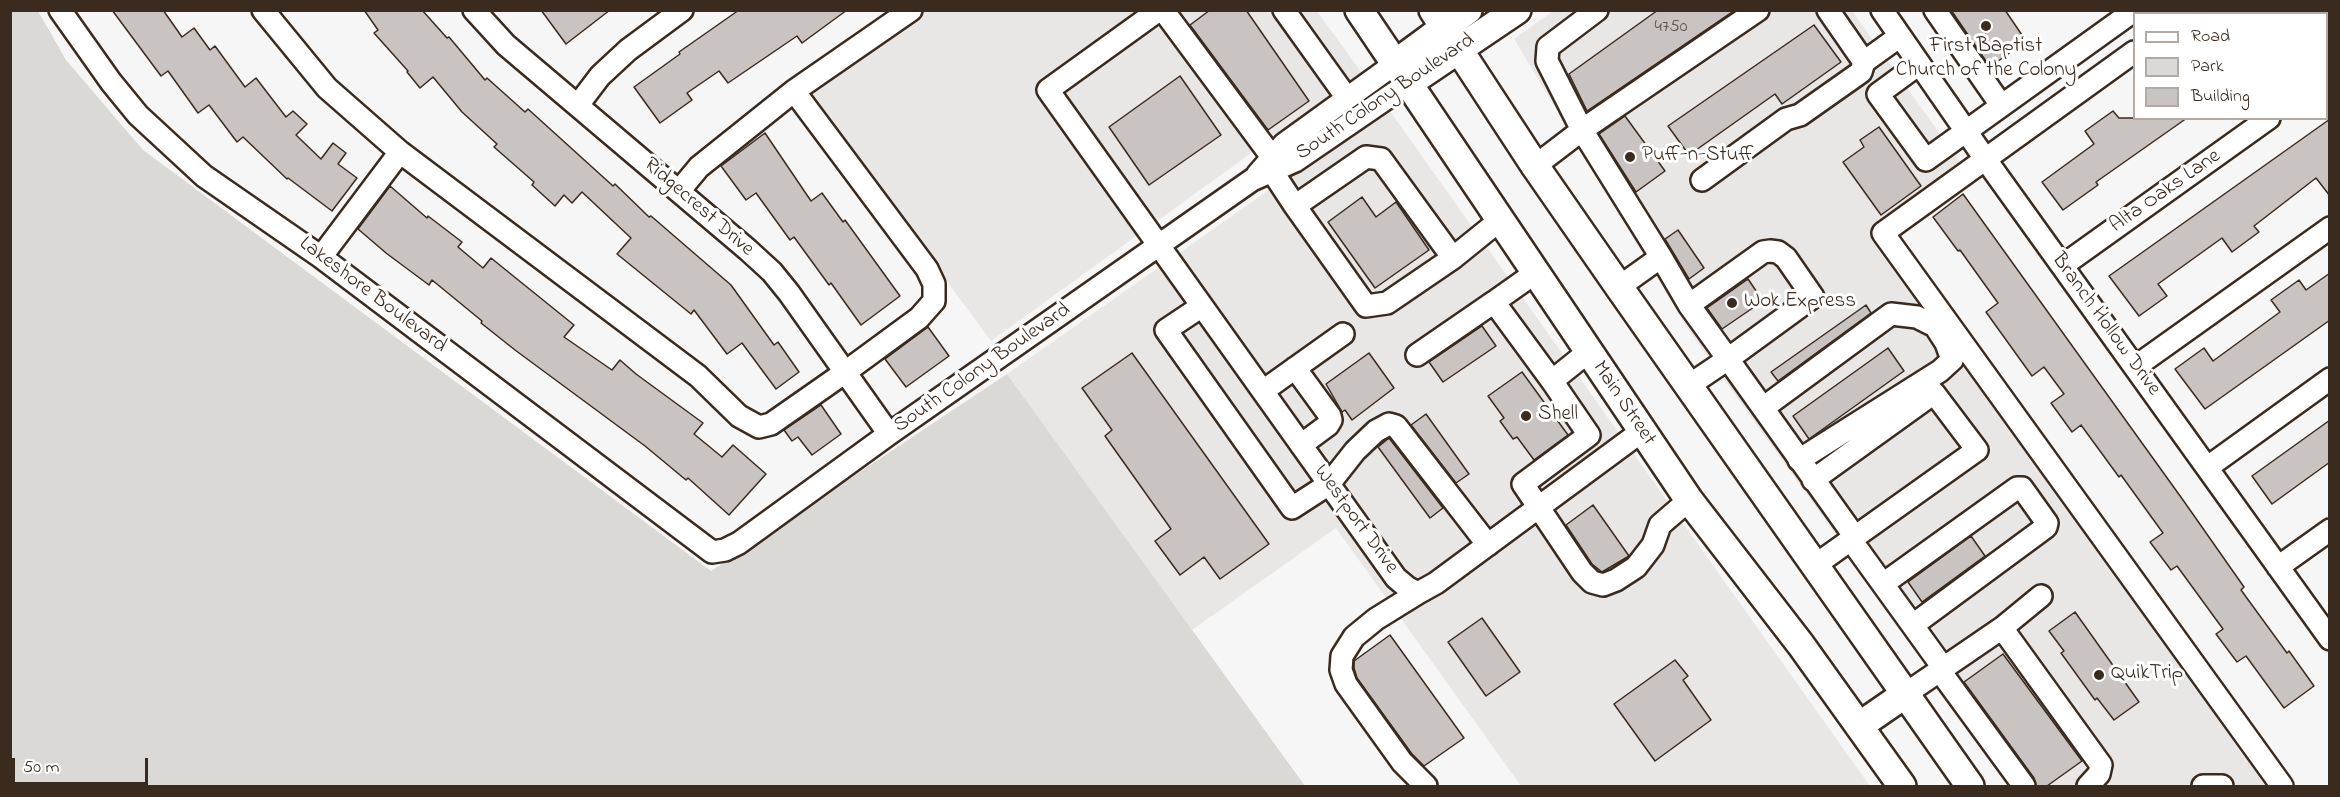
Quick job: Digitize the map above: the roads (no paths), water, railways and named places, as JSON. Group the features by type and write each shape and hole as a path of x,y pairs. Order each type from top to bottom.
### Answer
{"main road":[{"name":"Main Street","path":"1359,10 1689,500 1801,645 1902,786"},
{"name":"South Colony Boulevard","path":"1403,73 1445,29 1468,10"},
{"name":"South Colony Boulevard","path":"1445,29 1517,10"},
{"path":"1445,29 1535,166 1970,786"},
{"path":"1858,726 1904,695"}],"street":[{"name":"Lakeshore Boulevard","path":"60,10 111,82 138,115 204,176 321,256 712,552"},
{"path":"263,10 327,88 400,152 698,376 739,416 759,428 771,424 844,373 919,318 934,301 934,284 927,269 794,91"},
{"name":"Ridgecrest Drive","path":"474,10 506,45 772,272 789,292 889,434"},
{"path":"679,191 699,166 794,91 910,10"},
{"path":"1161,10 1265,169 1295,206 1366,306 1387,303 1453,258 1500,220"},
{"name":"Westport Drive","path":"1161,10 1048,90 1396,578 1418,593"},
{"path":"1284,10 1347,98"},
{"path":"1597,10 1548,47 1547,61 1582,130 1689,304 1814,480 1942,670 2024,786"},
{"path":"1535,166 1582,130 1758,10"},
{"path":"1827,10 1864,62"},
{"name":"Branch Hollow Drive","path":"1882,10 1986,160 2330,639"},
{"path":"1935,10 2001,105"},
{"path":"1919,64 1878,94 1926,160 2135,10"},
{"path":"578,105 600,76 675,12"},
{"path":"1702,180 1785,119 1800,115 1860,72 1864,62 1900,36"},
{"path":"2133,53 1883,233 2282,786"},
{"name":"South Colony Boulevard","path":"1265,169 1295,161 1403,73"},
{"name":"South Colony Boulevard","path":"712,552 725,550 739,543 889,434 1159,246 1265,169 1284,144 1347,98 1403,73"},
{"name":"Alta Oaks Lane","path":"2062,266 2266,120"},
{"path":"321,256 400,152"},
{"path":"1295,206 1366,157 1380,159 1453,258"},
{"path":"2135,368 2330,228"},
{"path":"1688,386 1813,297 1786,258 1778,252 1770,251 1763,252 1689,304"},
{"path":"1619,287 1661,257"},
{"path":"1417,355 1534,273"},
{"path":"1494,302 1589,435 1523,484 1582,572 1592,582 1603,585 1616,580 1636,567 1653,545 1660,525 1689,500"},
{"path":"1202,306 1166,330 1292,508 1329,484 1355,451 1376,431 1389,424 1396,426 1488,545"},
{"path":"1763,408 1892,314 1917,317 1935,326 1946,343 1952,360 1940,371 1800,460"},
{"path":"1263,391 1343,334"},
{"path":"1552,381 1588,352"},
{"path":"1295,368 1330,416 1328,424 1301,445"},
{"path":"2208,467 2330,379"},
{"path":"1814,480 1934,393 1977,450 1814,566"},
{"path":"1426,786 1402,762 1346,684 1341,670 1342,656 1353,637 1376,619 1436,583 1642,431"},
{"path":"1883,584 2017,488 2022,488 2047,523 2046,527 1913,626"},
{"path":"2278,567 2330,530"},
{"path":"1904,695 2002,628 2041,596"},
{"path":"2002,628 2101,765 2099,774 2088,786"},
{"path":"2203,786 2222,786"}],"place":[{"name":"First Baptist Church of the Colony","path":"1986,26"},
{"name":"Puff-n-Stuff","path":"1630,157"},
{"name":"Wok Express","path":"1732,303"},
{"name":"Shell","path":"1526,416"},
{"name":"QuikTrip","path":"2099,675"}]}
